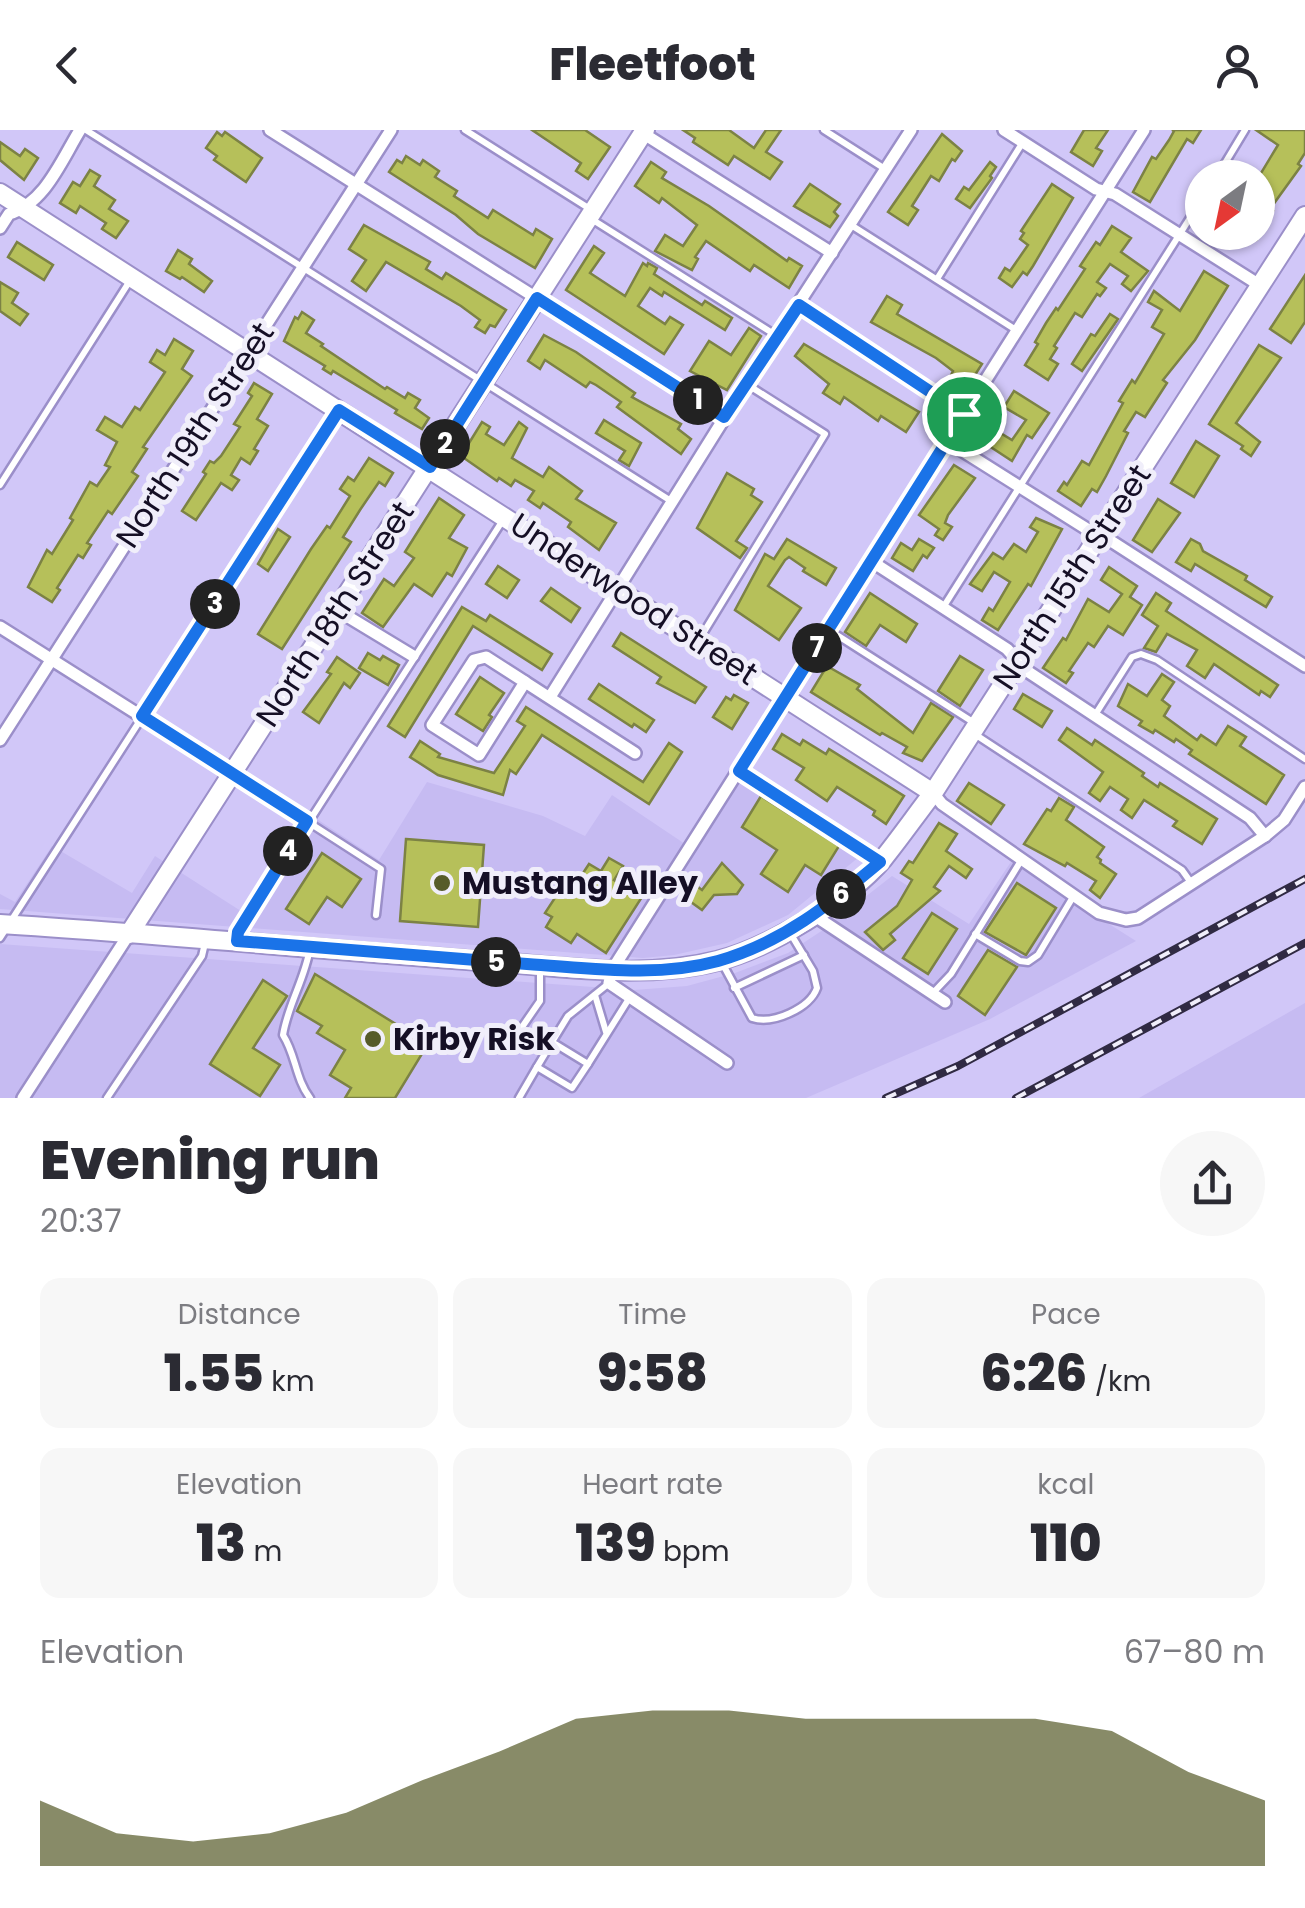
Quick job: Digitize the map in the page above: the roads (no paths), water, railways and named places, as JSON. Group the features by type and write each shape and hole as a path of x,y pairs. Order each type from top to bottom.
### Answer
{"street":[{"path":"0,228 9,214 37,199 83,130"},
{"path":"270,130 724,417"},
{"name":"North 19th Street","path":"0,740 391,130"},
{"path":"550,698 724,417 911,130"},
{"path":"1004,130 1261,286"},
{"path":"727,1063 630,997 611,976 1144,130"},
{"path":"642,131 832,253"},
{"name":"North 18th Street","path":"23,1098 642,131"},
{"name":"Underwood Street","path":"0,193 933,793 942,804 1099,913 1126,920 1138,918 1193,885 1284,820 1305,787"},
{"name":"North 15th Street","path":"3,929 237,941 540,965 611,976 721,960 789,931 815,916 880,862 933,793 1304,220"},
{"path":"799,305 964,414"},
{"path":"947,442 1098,536 1111,540 1305,666"},
{"path":"871,562 1007,649 1017,662 1094,716 1250,818 1265,836"},
{"path":"337,610 413,656"},
{"path":"0,627 307,821"},
{"path":"525,682 479,755 432,725 474,660 486,657 550,698 635,753"},
{"path":"815,916 945,1002"}],"lane":[{"path":"83,130 671,501"},
{"path":"465,130 778,336"},
{"path":"824,130 886,170"},
{"path":"1227,160 1246,130"},
{"path":"937,279 1023,142"},
{"path":"851,225 1016,330"},
{"path":"944,606 1185,227"},
{"path":"0,485 132,278"},
{"path":"699,641 825,434 746,384"},
{"path":"3,929 339,410"},
{"path":"237,941 238,932 307,821 506,516"},
{"path":"829,630 1182,870 1193,885"},
{"path":"1094,716 1132,657 1141,654 1157,660 1305,759"},
{"path":"739,771 880,862"},
{"path":"307,821 381,868 376,915"},
{"path":"932,994 951,974 1022,858"},
{"path":"975,934 1028,962 1038,955 1074,896"},
{"path":"721,960 746,1010 760,1021 808,1004 817,988 813,971 789,931"},
{"path":"107,1098 202,956 206,939"},
{"path":"310,947 308,964 287,1011 282,1034 291,1048 300,1084 310,1098"},
{"path":"734,988 804,955"},
{"path":"520,1030 540,1002 540,965"},
{"path":"519,1098 568,1016 611,976"},
{"path":"595,994 606,1033"},
{"path":"537,1067 572,1088 630,997"},
{"path":"552,1042 588,1064"}],"railway":[{"path":"886,1098 958,1066 1305,879"},
{"path":"1016,1098 1305,943"}],"place":[{"name":"Mustang Alley","path":"442,883"},
{"name":"Kirby Risk","path":"373,1039"}]}
